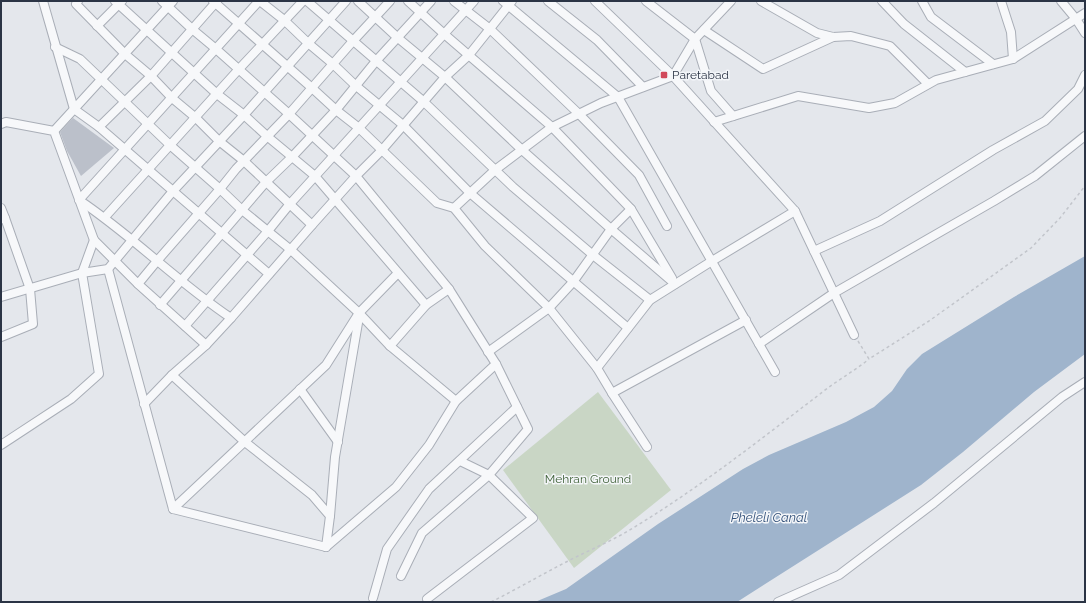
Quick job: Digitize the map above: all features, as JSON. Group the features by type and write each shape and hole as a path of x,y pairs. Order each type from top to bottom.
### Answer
{"street":[{"path":"43,1 74,109 99,127 269,274"},
{"path":"78,1 76,4 125,54 172,98 196,118 219,141 244,161 312,225"},
{"path":"79,200 260,1 284,20 355,85 403,124 470,194 628,328"},
{"path":"105,217 303,1"},
{"path":"307,1 423,101 513,187 593,255 650,300"},
{"path":"1,297 82,273 108,268 173,191 288,67 346,1"},
{"path":"358,1 375,18 445,77 521,150 675,284"},
{"path":"138,284 236,169 268,137 352,41 390,1"},
{"path":"408,1 552,127 631,209 675,284"},
{"path":"160,305 266,182 292,157 336,110 355,85 431,1"},
{"path":"454,1 490,30 579,114 639,175 667,226"},
{"path":"185,326 289,205 380,106 443,33 474,1"},
{"path":"548,1 597,40 643,87"},
{"path":"595,1 673,76 795,211 854,335"},
{"path":"454,208 495,170 552,127 601,103 673,76 695,39 731,1"},
{"path":"761,1 817,33 833,37 851,36 890,46 928,84"},
{"path":"882,1 904,24 965,72"},
{"path":"922,1 932,17 993,64"},
{"path":"1002,1 1011,32 1013,59"},
{"path":"1061,1 1085,33"},
{"path":"97,26 118,2 194,74 316,176 426,305"},
{"path":"99,127 150,76 215,2 336,110 359,128 437,203 454,208 484,246 549,308 597,368 647,447"},
{"path":"144,404 172,375 206,345 231,318 356,176 382,150 423,101 445,77 469,55 490,30 508,2 618,97 776,372"},
{"path":"54,131 125,54 168,3 192,29 289,114 356,176 449,289 496,364 528,429 489,475 422,534 401,576"},
{"path":"651,3 695,39 711,91 733,116"},
{"path":"714,122 798,96 869,108 895,103 936,80 1013,59 1085,13"},
{"path":"704,30 763,69 833,37"},
{"path":"55,47 80,59 100,80 170,145 242,210 291,250 359,313 390,346 456,401"},
{"path":"814,251 880,221 993,150 1045,121 1078,89 1085,75"},
{"path":"1,124 6,122 54,131"},
{"path":"54,131 94,240 114,262 206,345"},
{"path":"759,344 834,293 1035,176 1085,136"},
{"path":"79,200 105,217 206,302 231,318"},
{"path":"1,208 3,218 30,289 33,324 1,337"},
{"path":"488,352 549,308 573,282 611,229 631,209"},
{"path":"597,368 650,300 712,260 795,211"},
{"path":"1,445 71,399 99,374 82,273 94,240"},
{"path":"108,268 173,510"},
{"path":"173,510 326,365 359,313 398,273"},
{"path":"390,346 426,305 449,289"},
{"path":"326,547 335,457 359,313"},
{"path":"612,393 746,320"},
{"path":"326,547 396,487 429,445 456,401 496,364"},
{"path":"172,375 245,442 312,495 330,516"},
{"path":"778,602 840,575 934,503 1062,398 1085,382"},
{"path":"300,389 338,442"},
{"path":"373,598 387,549 429,489 517,407"},
{"path":"427,599 533,518 489,475 460,461"},
{"path":"173,510 326,547"}],"path":[{"path":"491,602 626,532 658,513 750,447 826,389 869,359 929,321 1031,248 1060,218 1085,186"},
{"path":"854,335 869,359"}],"green space":[{"name":"Mehran Ground","path":"598,392 671,490 574,568 503,470"}],"water":[{"name":"Pheleli Canal","path":"1085,256 1085,354 1034,392 963,452 921,485 737,602 535,602 566,589 658,524 743,469 769,455 846,422 874,407 892,391 907,369 922,354 1014,297"}],"building":[{"path":"73,118 114,148 81,176 67,151 60,132"}],"place":[{"name":"Paretabad","path":"664,75"}]}
